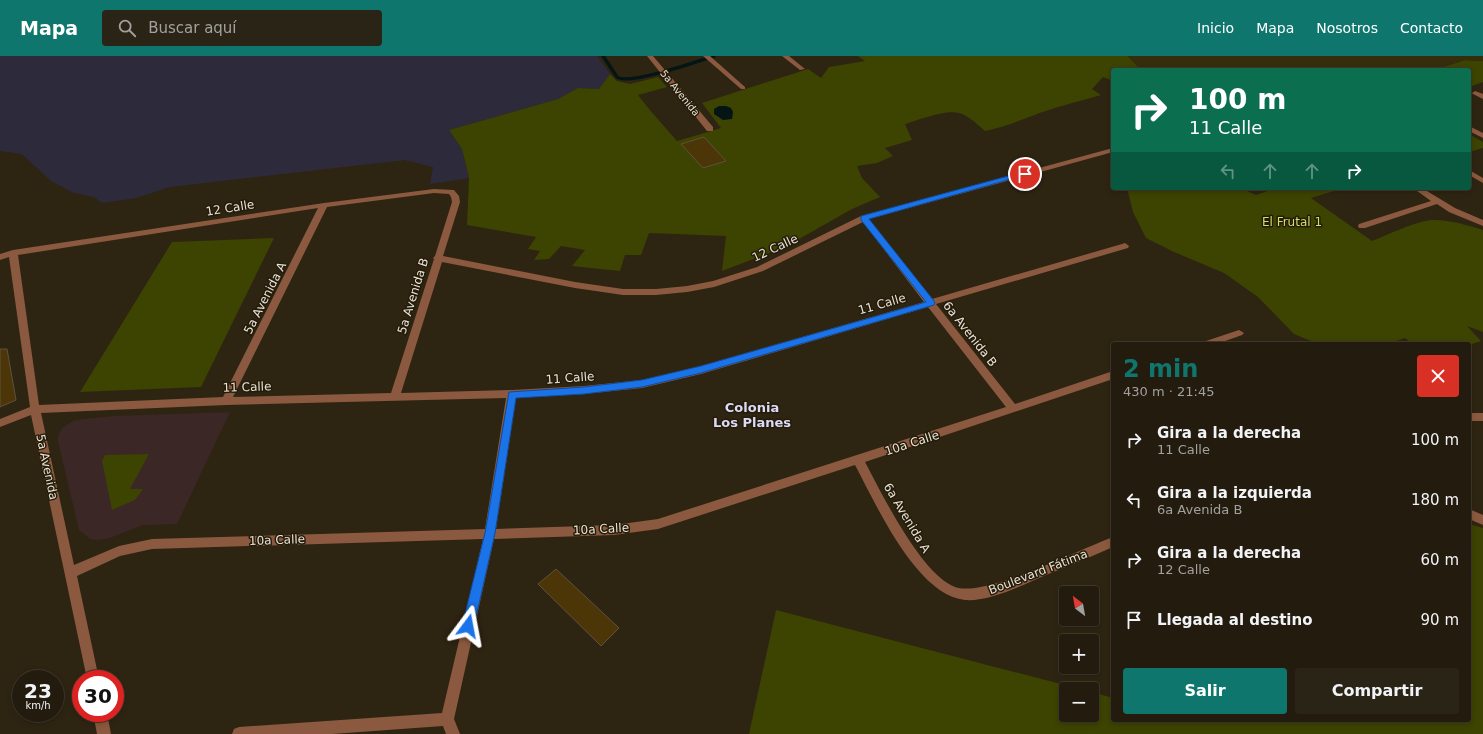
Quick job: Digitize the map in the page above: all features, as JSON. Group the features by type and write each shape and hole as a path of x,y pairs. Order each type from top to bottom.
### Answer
{"street":[{"name":"5a Avenida","path":"650,56 710,129"},
{"path":"785,56 802,69"},
{"path":"709,58 743,88"},
{"path":"1475,93 1483,97"},
{"path":"1471,129 1483,136"},
{"name":"12 Calle","path":"437,258 575,285 623,292 656,292 688,289 714,284 760,269 864,218 1111,151"},
{"path":"1471,173 1483,181"},
{"name":"12 Calle","path":"0,257 13,253 324,205 444,190 454,193 456,202"},
{"path":"1420,190 1465,217 1483,223"},
{"path":"1362,226 1438,201"},
{"name":"5a Avenida B","path":"395,396 437,258 456,202"},
{"name":"5a Avenida A","path":"226,401 324,205"},
{"name":"6a Avenida B","path":"864,218 1013,409"},
{"name":"11 Calle","path":"0,423 35,409 226,401 512,394 584,390 642,384 701,370 1126,246"},
{"name":"5a Avenida","path":"13,253 35,409 91,670"},
{"path":"1212,342 1239,333"},
{"name":"10a Calle","path":"70,573 116,551 140,545 614,530 658,524 858,460 1111,376"},
{"path":"453,734 446,719 490,533 512,394"},
{"path":"1471,418 1483,417"},
{"name":"6a Avenida A","path":"858,460 912,554 926,573 940,585"},
{"path":"1471,515 1483,520"},
{"name":"Boulevard Fátima","path":"940,585 955,593 972,595 982,593 1004,587 1111,543"},
{"path":"239,734 446,719"},
{"path":"102,722 104,734"}],"shaded area":[{"path":"0,56 597,56 610,74 599,89 578,88 558,99 449,130 462,149 469,178 430,184 433,167 405,160 170,187 136,198 102,203 94,197 74,193 51,181 22,154 0,151"},
{"path":"719,106 731,108 733,112 732,119 723,120 714,114 714,109"},
{"path":"230,412 177,524 143,525 110,538 98,540 90,539 79,530 58,441 58,436 62,428 75,420 114,416"}],"green space":[{"path":"858,56 1128,56 1139,68 1111,68 1111,80 1103,77 1092,89 1101,95 1049,110 991,130 985,131 973,120 954,112 947,112 905,124 912,140 885,148 893,156 877,163 857,166 862,178 880,197 852,209 785,247 722,271 726,236 649,233 641,255 625,255 620,271 572,266 585,250 561,246 549,259 534,260 540,251 528,249 536,237 467,225 469,178 462,149 449,130 558,99 578,88 599,89 610,74 617,81 630,84 658,77 667,87 638,95 677,141 721,128 702,103 808,69 821,78 829,67 865,61"},
{"path":"1465,60 1483,61 1483,82 1471,86 1471,68 1439,68"},
{"path":"1471,135 1483,142 1483,148 1471,151"},
{"name":"El Frutal 1","path":"1128,190 1245,190 1256,195 1270,190 1337,190 1311,198 1372,241 1409,226 1431,220 1451,221 1483,230 1483,332 1467,326 1481,341 1471,344 1471,342 1410,342 1405,338 1394,342 1313,342 1294,334 1258,297 1224,273 1174,252 1146,238 1133,212"},
{"path":"274,238 201,387 80,392 172,242"},
{"path":"149,454 130,489 143,489 135,500 112,510 102,461 105,455"},
{"path":"1471,525 1483,528 1483,734 749,734 776,610 1059,684 1059,722 1099,722 1099,694 1111,697 1111,722 1471,722"}],"sand":[{"path":"1128,56 1483,56 1483,61 1465,60 1439,68 1139,68"}],"building":[{"path":"704,137 726,161 703,168 681,144"},
{"path":"0,349 7,349 16,400 0,407"},
{"path":"556,569 619,628 601,646 538,584"}],"waterway":[{"path":"603,56 617,77 624,79 649,76 714,56"}],"district":[{"name":"Colonia Los Planes","path":"752,414"}],"route":[{"path":"468,626 490,533 512,394 584,390 642,384 701,370 931,303 864,218 1025,174"}]}
